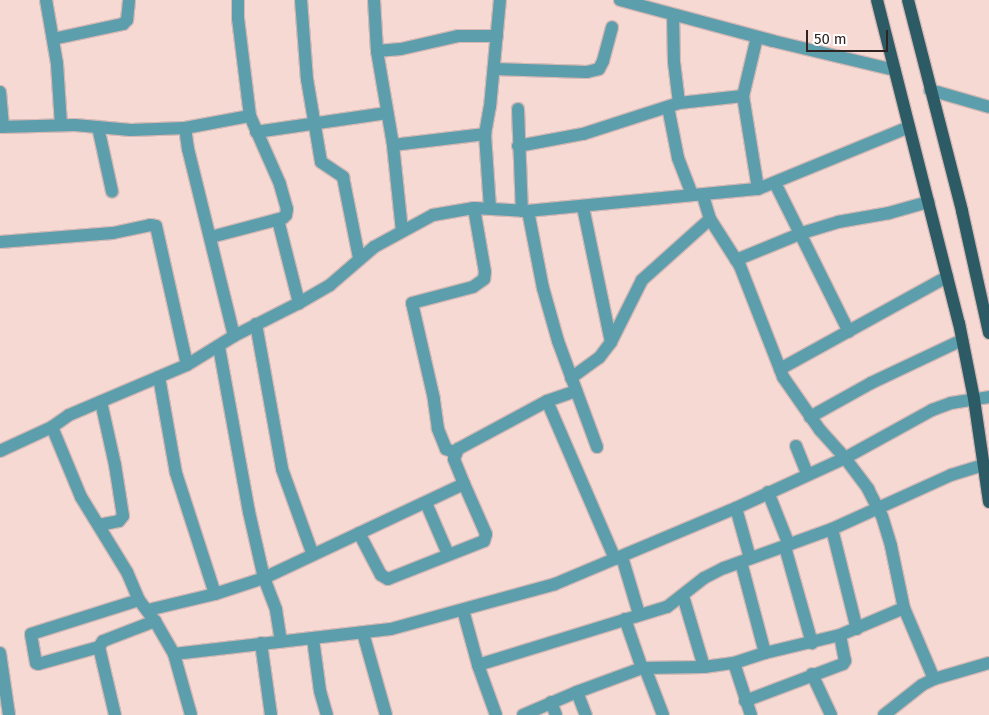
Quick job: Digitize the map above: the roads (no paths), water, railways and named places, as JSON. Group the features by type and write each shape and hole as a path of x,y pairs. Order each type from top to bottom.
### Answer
{"main road":[{"path":"877,0 962,340 974,399 989,502"},
{"path":"908,0 971,245 989,333"}],"street":[{"path":"46,0 57,64 61,125"},
{"path":"53,39 123,24 127,20 129,0"},
{"path":"211,238 278,220 286,215 287,209 280,184 250,116 238,18 238,0"},
{"path":"301,0 307,79 321,162 326,167 339,172 345,183 359,258"},
{"path":"374,0 377,51 393,145 402,231"},
{"path":"490,208 485,134 494,68 500,0"},
{"path":"620,0 757,37 894,70"},
{"path":"673,15 674,105 678,158 710,219 736,260 780,369 810,417 845,458 868,489 878,508 891,546 904,608 934,679"},
{"path":"494,68 587,72 598,69 603,61 612,27"},
{"path":"377,51 401,49 458,36 497,36"},
{"path":"757,37 743,96 758,189"},
{"path":"930,90 989,107"},
{"path":"0,92 2,127 61,125 131,130 185,128 250,116"},
{"path":"518,146 583,134 674,105 743,96"},
{"path":"518,109 518,146 525,211 543,288 571,378 597,447"},
{"path":"256,132 387,113"},
{"path":"98,127 112,191"},
{"path":"0,452 52,427 69,415 187,365 234,336 330,285 359,258 402,231 433,215 474,208 525,211 583,207 758,189 909,127"},
{"path":"185,128 188,149 234,336"},
{"path":"393,145 485,134"},
{"path":"775,183 849,332"},
{"path":"736,260 838,222 889,213 928,202"},
{"path":"583,207 611,342"},
{"path":"456,453 446,448 438,429 434,399 412,303 473,287 484,279 485,272 474,208"},
{"path":"571,378 598,358 611,342 642,280 710,219"},
{"path":"278,220 299,303"},
{"path":"0,242 113,233 150,225 156,226 187,365"},
{"path":"780,369 947,277"},
{"path":"256,324 282,469 313,555"},
{"path":"810,417 871,383 962,340"},
{"path":"219,347 248,512 264,578 276,610 281,642"},
{"path":"159,377 176,473 215,594"},
{"path":"359,533 384,578 392,578 484,541 486,538 454,458 458,449 547,401 576,391"},
{"path":"174,654 391,629 555,584 736,508 845,458 932,410 951,403 989,397"},
{"path":"547,401 618,558 639,614"},
{"path":"99,525 119,521 123,516 115,465 101,402"},
{"path":"52,427 81,497 127,572 143,605 155,621 174,654 191,715"},
{"path":"796,446 808,475"},
{"path":"478,665 639,614 667,607 704,578 745,560 832,529 964,469 984,465"},
{"path":"155,621 103,641 99,647 36,663 32,634 143,605 215,594 264,578 464,484"},
{"path":"768,492 787,546 812,643"},
{"path":"426,503 448,554"},
{"path":"736,508 765,653"},
{"path":"832,529 857,629"},
{"path":"683,596 704,667"},
{"path":"523,715 551,702 644,668 704,667 734,663 765,653 840,635 904,608"},
{"path":"463,610 478,665 496,715"},
{"path":"625,619 663,715"},
{"path":"363,633 386,715"},
{"path":"745,701 812,674 843,664 845,661 840,635"},
{"path":"313,639 320,691 327,715"},
{"path":"261,643 271,715"},
{"path":"99,647 115,715"},
{"path":"0,654 3,687 9,715"},
{"path":"734,663 751,715"},
{"path":"890,713 922,685 934,679 989,663"},
{"path":"812,674 831,715"},
{"path":"577,692 586,715"},
{"path":"551,702 556,715"}]}
